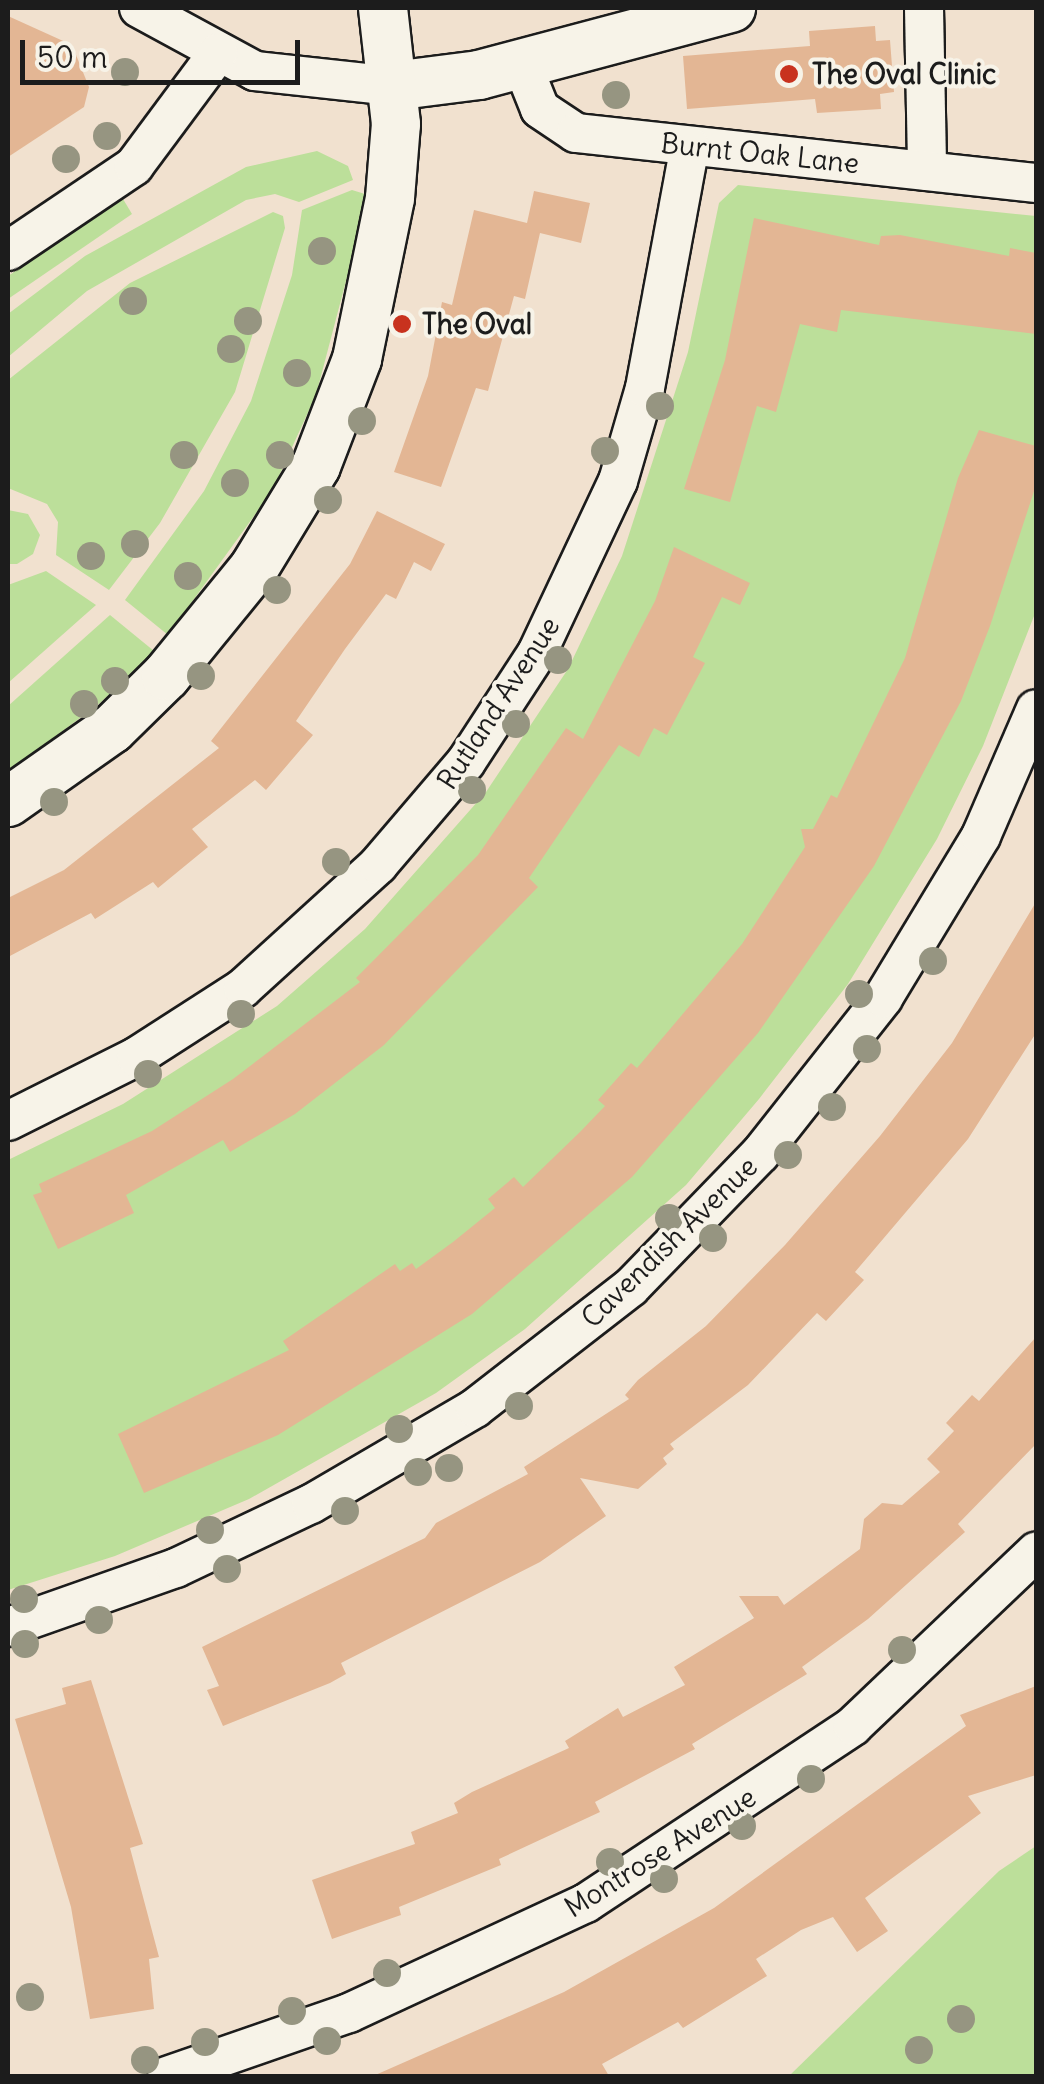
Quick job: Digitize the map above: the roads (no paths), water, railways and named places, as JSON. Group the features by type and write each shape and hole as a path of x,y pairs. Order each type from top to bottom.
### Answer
{"street":[{"path":"139,8 218,53 277,77 393,86 522,64 730,8"},
{"path":"8,802 112,729 166,676 254,568 316,466 357,358 382,248 395,155 393,86 383,8"},
{"path":"924,8 927,171"},
{"path":"8,252 134,166 218,53"},
{"name":"Burnt Oak Lane","path":"522,64 532,98 564,130 1036,183"},
{"name":"Rutland Avenue","path":"8,1121 136,1057 243,988 378,866 466,762 546,636 618,481 645,388 690,146"},
{"name":"Cavendish Avenue","path":"8,1628 176,1568 312,1504 476,1408 631,1286 760,1154 883,998 981,836 1036,708"},
{"name":"Montrose Avenue","path":"167,2076 349,2013 586,1903 854,1726 1035,1557"}],"place":[{"name":"The Oval Clinic","path":"789,74"},
{"name":"The Oval","path":"402,324"}]}
